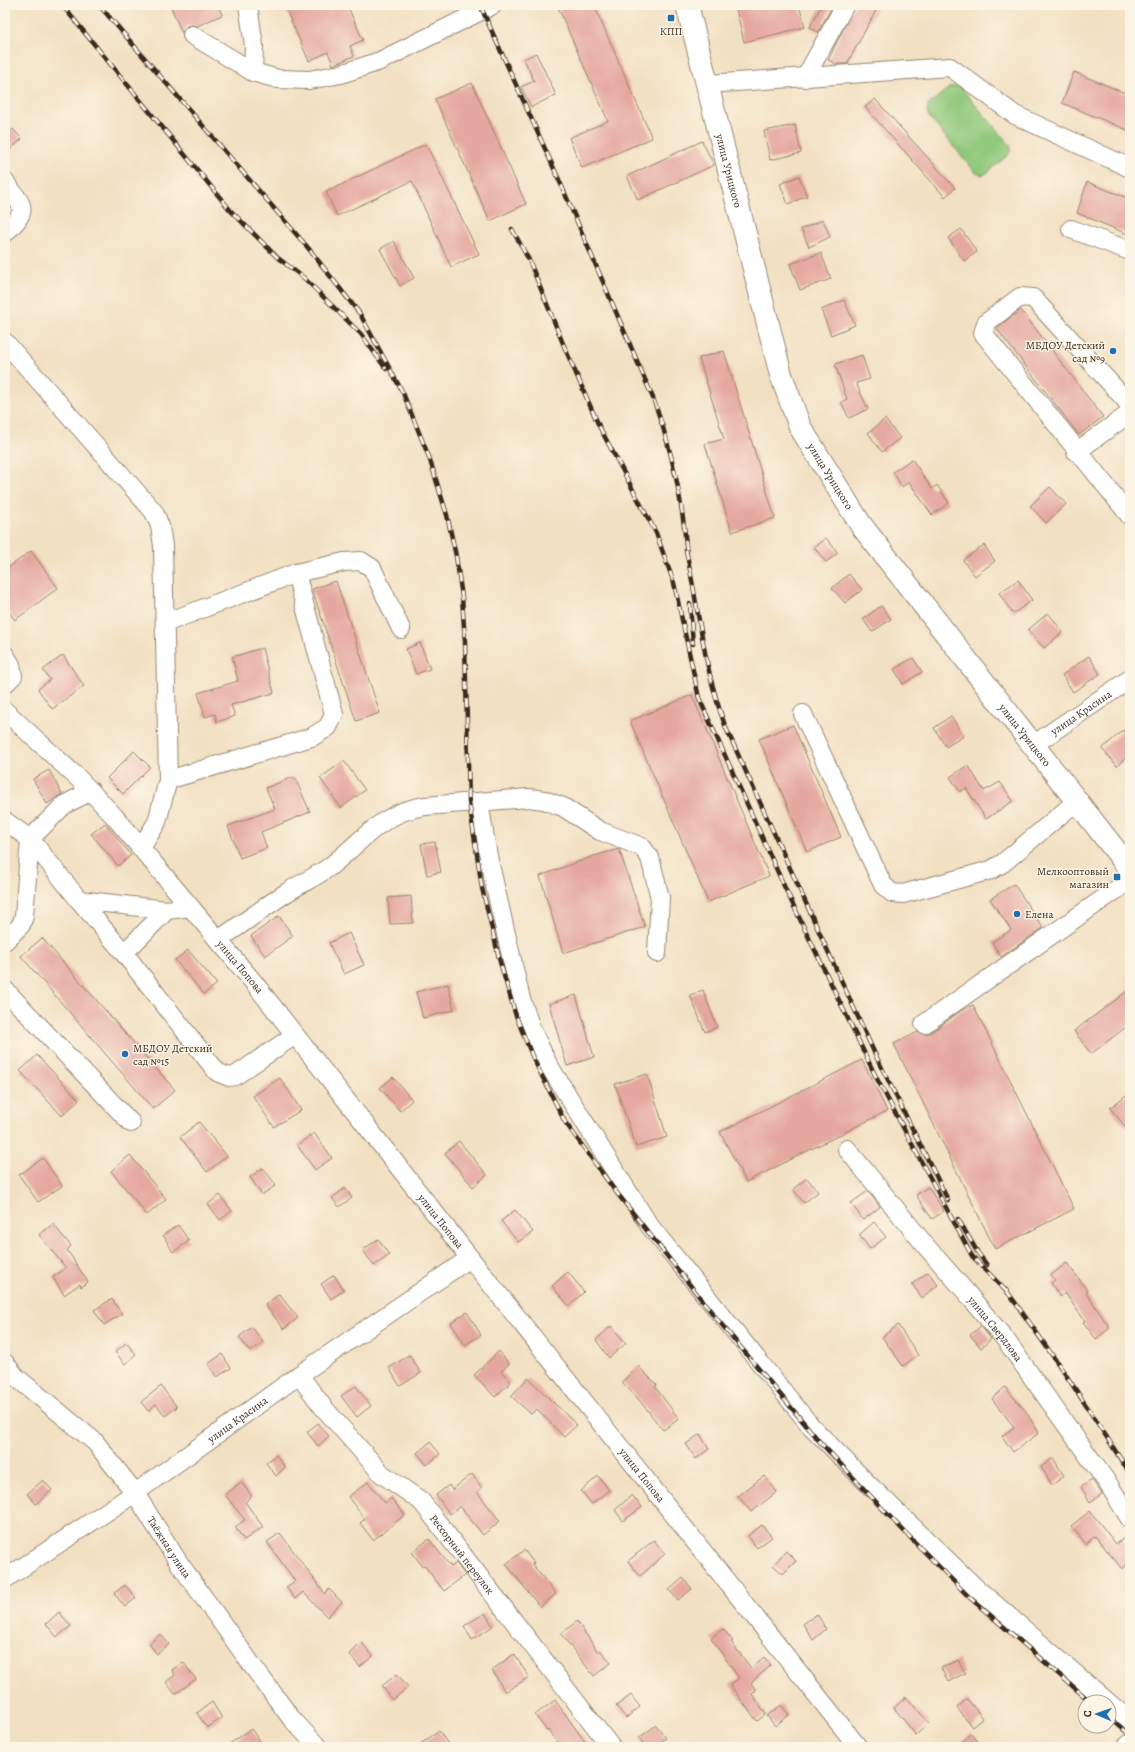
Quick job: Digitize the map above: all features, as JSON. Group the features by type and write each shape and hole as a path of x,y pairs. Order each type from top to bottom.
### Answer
{"main road":[{"name":"улица Урицкого","path":"687,5 781,375 800,427 861,525 1130,869"}],"street":[{"path":"248,5 254,46 253,72"},
{"path":"192,35 253,72 278,79 309,80 341,74 380,61 493,5"},
{"path":"805,78 845,5"},
{"path":"708,84 950,67 1016,115 1130,168"},
{"path":"5,182 21,203 22,212 18,221 5,233"},
{"path":"1071,229 1130,251"},
{"path":"1130,405 1033,298 1020,297 986,323 983,333 1076,452 1122,497 1130,516"},
{"path":"5,342 154,512 160,526 163,546 168,780 157,822 141,848"},
{"path":"1076,452 1130,412"},
{"path":"165,623 296,573 344,562 361,561 372,568 401,629"},
{"path":"168,780 312,737 328,727 334,714 296,573"},
{"path":"5,655 11,665 13,676 5,684"},
{"name":"улица Красина","path":"1033,745 1130,679"},
{"name":"улица Попова","path":"5,711 91,791 218,940 295,1035 858,1747"},
{"path":"803,714 883,885 892,893 902,894 991,870 1003,863 1077,801"},
{"path":"5,941 21,925 24,916 30,839 64,805 91,791"},
{"path":"218,940 287,892 327,868 383,821 411,808 529,798 544,800 563,807 600,831 642,847 650,858 660,898 657,952"},
{"path":"479,802 488,856 521,999 531,1028 548,1064 649,1226 810,1425 869,1485 975,1587 1099,1694"},
{"path":"5,821 30,839 78,900 124,953 217,1072 229,1077 235,1076 295,1035"},
{"path":"924,1024 1130,880"},
{"path":"78,900 167,910 190,907"},
{"path":"124,953 167,910"},
{"path":"5,990 131,1122"},
{"name":"улица Свердлова","path":"847,1149 925,1245 1005,1339 1109,1486 1130,1519"},
{"name":"улица Красина","path":"5,1579 135,1493 299,1375 470,1258"},
{"name":"Таёжная улица","path":"5,1363 16,1376 95,1442 135,1493 179,1563 254,1668 291,1718 318,1747"},
{"name":"Рессорный переулок","path":"299,1375 322,1407 382,1474 421,1501 611,1747"},
{"path":"1117,1710 1130,1721"}],"green space":[{"path":"956,86 961,88 1010,145 1011,151 1008,155 987,173 981,175 976,173 929,117 927,112 928,105 950,87"}],"building":[{"path":"170,5 218,5 222,15 197,26 187,26 182,33"},
{"path":"284,5 347,5 363,40 350,46 354,56 333,65 328,52 309,61"},
{"path":"557,5 594,5 652,138 582,168 569,138 608,121"},
{"path":"735,5 799,5 805,27 744,42"},
{"path":"822,5 833,5 818,32 810,27"},
{"path":"855,5 879,5 847,64 836,64 828,60"},
{"path":"536,53 556,95 531,107 521,87 534,81 524,59"},
{"path":"1074,72 1130,95 1130,131 1062,103"},
{"path":"472,83 526,204 490,221 435,99"},
{"path":"875,99 955,188 945,197 865,107"},
{"path":"795,125 801,153 770,160 764,131"},
{"path":"13,129 22,139 5,154 5,136"},
{"path":"702,141 714,165 638,200 627,176"},
{"path":"426,144 479,254 451,267 412,181 337,216 326,192"},
{"path":"799,176 807,196 788,204 780,184"},
{"path":"1087,182 1130,199 1130,235 1077,213"},
{"path":"823,220 830,237 809,247 801,229"},
{"path":"961,229 977,252 964,261 948,238"},
{"path":"394,241 414,278 400,286 380,249"},
{"path":"821,253 831,279 800,290 790,264"},
{"path":"844,300 855,325 831,335 821,310"},
{"path":"1021,310 1103,417 1079,435 996,328"},
{"path":"724,351 775,518 732,532 705,444 724,439 699,358"},
{"path":"862,355 870,379 856,383 868,409 849,418 841,402 847,399 835,364"},
{"path":"885,419 900,438 882,452 868,433"},
{"path":"912,459 932,489 937,485 949,503 932,515 909,482 902,487 893,472"},
{"path":"1050,487 1066,504 1046,523 1030,506"},
{"path":"826,538 838,553 826,562 814,547"},
{"path":"984,545 995,561 975,576 963,560"},
{"path":"31,551 58,588 15,620 5,607 5,570"},
{"path":"849,574 862,590 845,603 832,588"},
{"path":"1018,580 1032,600 1013,614 999,593"},
{"path":"336,581 380,713 356,721 312,589"},
{"path":"881,606 891,619 872,632 863,619"},
{"path":"1048,613 1063,632 1044,648 1028,630"},
{"path":"420,643 430,669 416,674 406,649"},
{"path":"262,648 274,693 231,705 235,716 217,722 215,714 205,717 198,693 238,681 232,657"},
{"path":"63,655 84,686 52,709 38,689 50,680 43,670"},
{"path":"1089,656 1100,674 1073,692 1062,675"},
{"path":"913,658 922,672 903,684 894,669"},
{"path":"692,695 769,876 708,902 630,721"},
{"path":"951,716 964,736 946,747 934,728"},
{"path":"793,725 841,837 807,852 759,739"},
{"path":"1123,730 1130,738 1130,754 1117,766 1102,749"},
{"path":"134,751 150,767 123,794 107,778"},
{"path":"344,761 365,790 341,808 320,778"},
{"path":"968,765 984,791 1000,782 1013,801 986,819 966,788 960,792 950,777"},
{"path":"49,770 62,794 47,804 33,779"},
{"path":"290,778 295,778 310,812 261,832 267,848 240,858 228,826 275,809 266,788"},
{"path":"105,823 131,855 118,866 91,834"},
{"path":"435,842 441,872 427,875 421,844"},
{"path":"619,849 645,927 563,953 540,876 594,856"},
{"name":"Елена","path":"1014,884 1043,928 1001,957 992,942 1011,930 990,899"},
{"path":"411,896 413,923 390,924 388,898"},
{"path":"279,916 293,936 265,956 251,936"},
{"path":"349,933 364,965 344,974 329,943"},
{"name":"МБДОУ Детский сад №15","path":"42,938 175,1090 153,1109 21,956"},
{"path":"188,950 217,984 204,994 175,960"},
{"path":"448,984 454,1010 423,1018 416,992"},
{"path":"1130,989 1130,1024 1091,1054 1074,1031"},
{"path":"703,990 717,1027 705,1032 690,995"},
{"path":"576,995 594,1057 567,1066 549,1004"},
{"path":"973,1005 1074,1209 995,1249 894,1044 918,1032 925,1034 930,1033 962,1010"},
{"path":"37,1055 79,1100 62,1116 20,1071"},
{"path":"862,1060 887,1111 746,1182 720,1132"},
{"path":"647,1074 667,1137 636,1147 615,1084"},
{"path":"393,1077 412,1100 400,1111 380,1088"},
{"path":"280,1078 301,1110 274,1127 253,1096"},
{"path":"1130,1092 1130,1132 1110,1108"},
{"path":"199,1122 227,1156 207,1172 180,1137"},
{"path":"314,1133 332,1158 315,1170 297,1145"},
{"path":"459,1141 487,1175 473,1187 445,1153"},
{"path":"130,1155 166,1199 147,1215 111,1171"},
{"path":"43,1158 62,1186 38,1202 19,1175"},
{"path":"263,1168 276,1185 262,1195 250,1177"},
{"path":"807,1178 818,1192 804,1203 793,1189"},
{"path":"928,1187 944,1211 932,1219 916,1195"},
{"path":"345,1188 352,1198 339,1207 332,1198"},
{"path":"868,1191 880,1207 863,1220 851,1203"},
{"path":"220,1195 232,1211 220,1220 208,1204"},
{"path":"515,1210 533,1232 518,1242 501,1221"},
{"path":"874,1222 886,1237 870,1249 859,1235"},
{"path":"53,1224 71,1246 67,1250 88,1282 81,1287 80,1284 64,1295 53,1277 66,1268 39,1235"},
{"path":"178,1225 189,1241 173,1252 163,1235"},
{"path":"378,1239 389,1255 374,1266 363,1250"},
{"path":"1067,1263 1088,1291 1086,1293 1110,1328 1096,1339 1083,1322 1085,1321 1065,1293 1060,1297 1051,1283 1055,1280 1051,1275"},
{"path":"568,1272 584,1292 569,1306 552,1286"},
{"path":"928,1272 938,1285 922,1298 912,1284"},
{"path":"334,1275 344,1290 331,1299 321,1284"},
{"path":"279,1294 298,1318 284,1329 265,1305"},
{"path":"112,1299 122,1314 104,1325 94,1310"},
{"path":"467,1312 481,1335 465,1345 451,1323"},
{"path":"898,1325 918,1355 903,1366 882,1337"},
{"path":"611,1326 626,1343 609,1358 596,1340"},
{"path":"981,1326 991,1339 981,1348 970,1335"},
{"path":"252,1327 263,1342 250,1352 239,1337"},
{"path":"126,1343 136,1354 125,1364 115,1352"},
{"path":"499,1351 509,1364 501,1371 511,1382 495,1397 474,1375"},
{"path":"222,1354 231,1368 217,1377 208,1364"},
{"path":"409,1355 421,1373 400,1386 389,1368"},
{"path":"638,1366 657,1385 655,1387 679,1419 663,1430 640,1401 622,1382"},
{"path":"528,1378 577,1425 564,1437 537,1409 531,1414 511,1396"},
{"path":"161,1386 177,1407 165,1416 156,1404 148,1411 141,1402"},
{"path":"356,1386 371,1406 357,1417 341,1396"},
{"path":"1005,1387 1027,1413 1039,1433 1013,1452 1002,1436 1014,1427 992,1399"},
{"path":"318,1423 329,1436 318,1446 307,1432"},
{"path":"700,1434 709,1449 696,1459 686,1444"},
{"path":"430,1442 440,1454 427,1465 417,1453"},
{"path":"276,1455 285,1467 276,1476 266,1463"},
{"path":"1053,1458 1064,1476 1052,1485 1041,1467"},
{"path":"472,1474 482,1488 477,1492 500,1521 483,1535 460,1506 450,1514 436,1495 449,1485 452,1490"},
{"path":"598,1476 609,1490 592,1504 581,1491"},
{"path":"764,1476 777,1492 751,1512 738,1496"},
{"path":"43,1480 52,1490 36,1504 27,1494"},
{"path":"1092,1480 1102,1494 1090,1502 1081,1487"},
{"path":"241,1482 252,1496 245,1502 263,1527 244,1540 235,1527 245,1520 225,1495"},
{"path":"368,1482 385,1503 391,1498 405,1515 373,1540 360,1523 365,1519 348,1497"},
{"path":"632,1495 642,1507 623,1521 615,1510"},
{"path":"1090,1511 1116,1544 1123,1539 1130,1548 1130,1558 1128,1559 1130,1562 1122,1569 1095,1536 1086,1544 1071,1526"},
{"path":"762,1525 772,1537 757,1548 748,1536"},
{"path":"280,1533 325,1594 329,1589 342,1602 327,1617 303,1592 295,1599 286,1587 295,1581 267,1542"},
{"path":"429,1539 451,1567 456,1563 465,1575 444,1591 412,1552"},
{"path":"654,1540 665,1554 640,1576 628,1561"},
{"path":"524,1550 534,1563 532,1564 556,1594 540,1607 506,1564"},
{"path":"786,1551 796,1561 783,1574 773,1565"},
{"path":"683,1578 692,1589 678,1600 669,1590"},
{"path":"125,1585 136,1598 125,1607 114,1593"},
{"path":"59,1612 71,1626 57,1637 46,1624"},
{"path":"485,1613 493,1626 472,1640 464,1626"},
{"path":"817,1614 826,1629 813,1640 803,1624"},
{"path":"577,1621 598,1652 600,1650 611,1663 594,1676 561,1634"},
{"path":"723,1629 751,1668 764,1657 771,1665 751,1683 756,1690 752,1694 766,1714 757,1721 730,1685 739,1678 711,1638"},
{"path":"160,1634 169,1644 157,1654 149,1644"},
{"path":"361,1642 373,1656 360,1667 349,1654"},
{"path":"514,1654 529,1677 505,1692 492,1670"},
{"path":"958,1660 965,1673 948,1682 941,1668"},
{"path":"183,1662 196,1679 175,1694 166,1682 175,1675 172,1670"},
{"path":"397,1674 408,1687 393,1700 382,1686"},
{"path":"631,1695 640,1707 626,1718 616,1706"},
{"path":"906,1697 929,1723 916,1735 894,1708"},
{"path":"967,1699 983,1718 972,1727 957,1708"},
{"path":"555,1700 589,1747 560,1747 535,1715"},
{"path":"212,1702 222,1718 207,1728 197,1713"},
{"path":"781,1705 789,1715 775,1726 767,1716"},
{"path":"656,1725 666,1738 653,1747 646,1747 639,1738"},
{"path":"251,1729 264,1747 225,1747"},
{"path":"439,1731 450,1747 416,1747"},
{"path":"971,1733 984,1747 956,1747"}],"railway":[{"path":"62,5 231,211 278,258 304,278 361,334 386,369"},
{"path":"99,5 309,249 360,314 403,393 429,457 447,515 456,556 462,597 465,642 469,802 482,888 500,962 516,1016 533,1058 565,1122 613,1188 717,1319 820,1442 894,1521 969,1597 1082,1694"},
{"path":"480,5 560,182 653,398 666,437 676,476 683,516 687,556"},
{"path":"512,229 529,260 599,426 656,533 674,583 699,698 785,888 876,1077 972,1256 1009,1294"},
{"path":"686,550 712,685 726,728 874,1052 948,1200"},
{"path":"690,604 693,644"},
{"path":"958,1219 978,1253 987,1265"},
{"path":"1006,1290 1070,1381 1130,1474"},
{"path":"1117,1724 1130,1735"}],"place":[{"name":"КПП","path":"671,18"},
{"name":"МБДОУ Детский сад №9","path":"1113,351"},
{"name":"Мелкооптовый магазин","path":"1117,877"},
{"name":"Елена","path":"1017,914"},
{"name":"МБДОУ Детский сад №15","path":"125,1054"}]}
